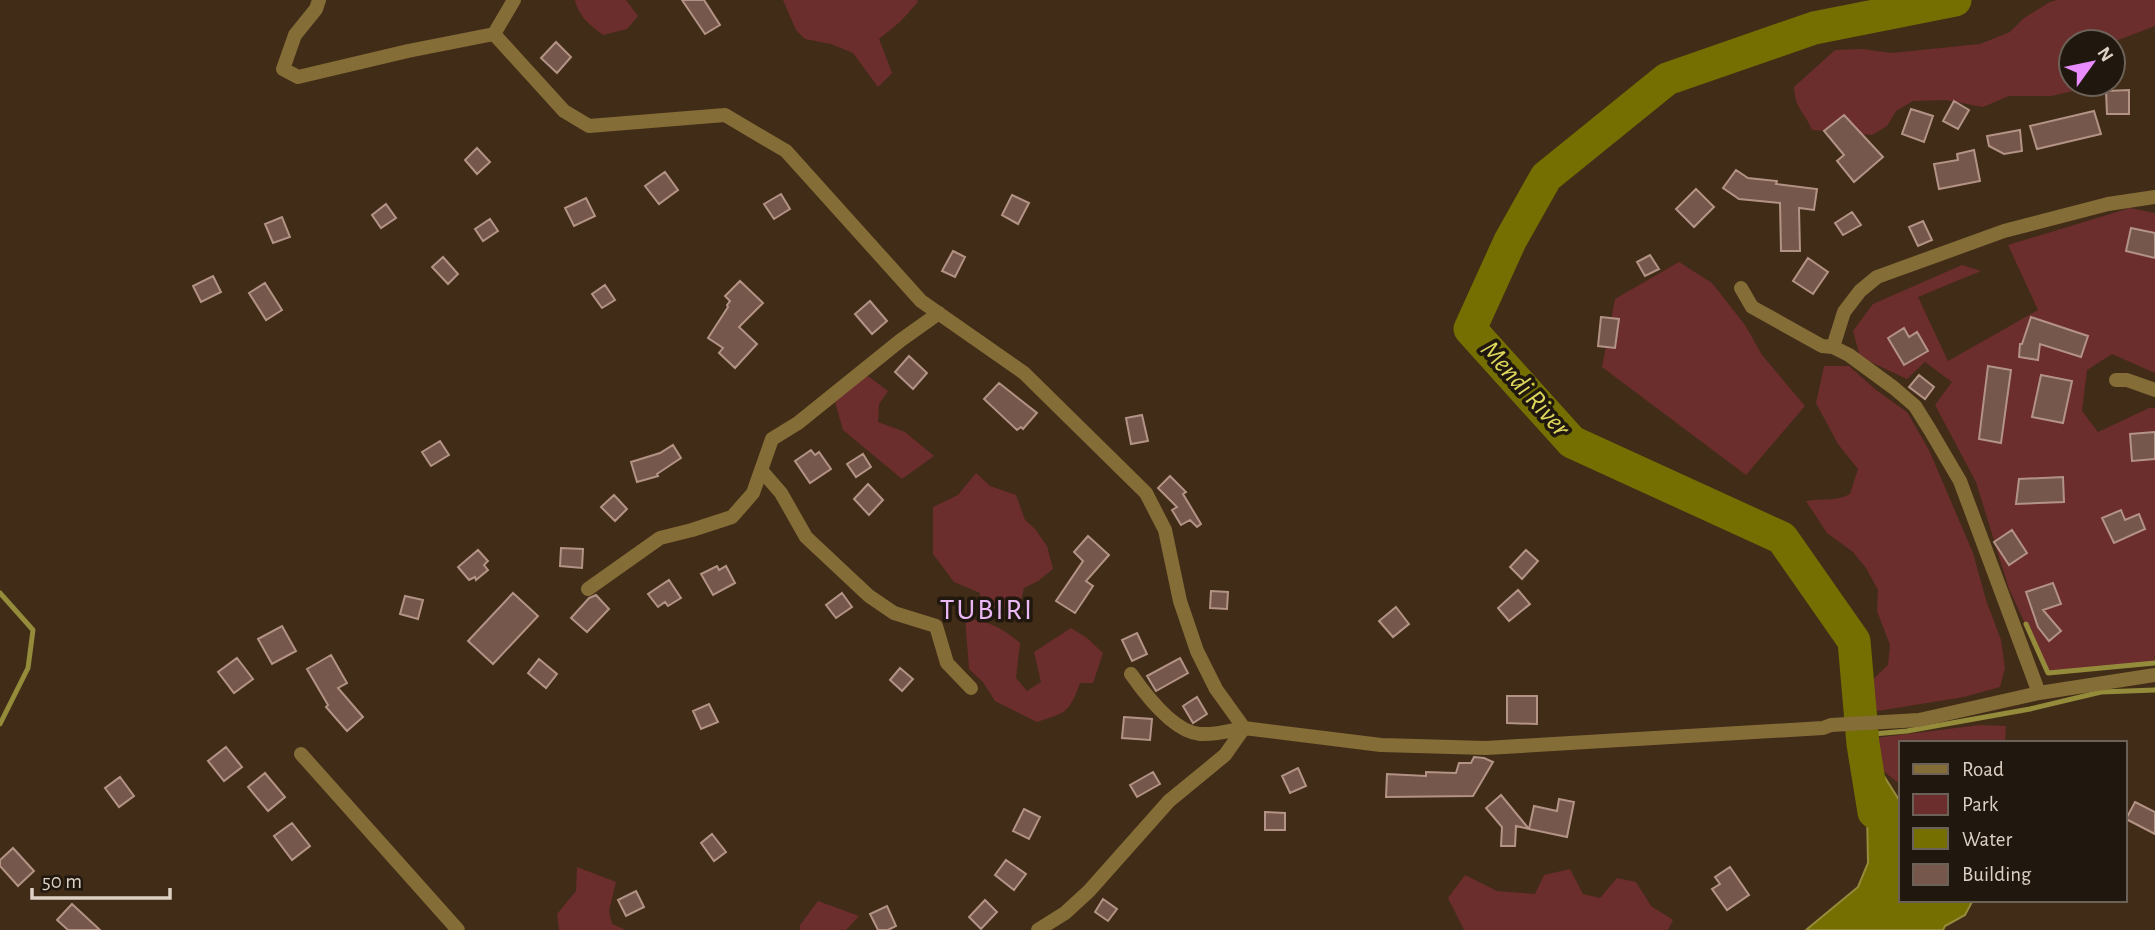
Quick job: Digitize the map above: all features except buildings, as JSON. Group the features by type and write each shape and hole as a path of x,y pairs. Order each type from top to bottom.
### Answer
{"street":[{"path":"319,0 316,9 295,35 283,69 298,77 494,34 514,0"},
{"path":"494,34 564,111 589,125 725,115 786,151 921,301 1024,373 1146,493 1165,530 1180,601 1197,651 1216,690 1244,728"},
{"path":"1833,347 1844,312 1860,291 1877,277 2004,231 2095,207 2155,197"},
{"path":"1741,288 1752,307 1822,346 1833,347 1849,355 1914,406 1960,481 2039,693"},
{"path":"587,589 660,538 732,517 753,493 772,439 798,423 939,313"},
{"path":"2116,380 2127,380 2155,390"},
{"path":"761,470 781,493 806,537 869,596 894,613 936,626 947,663 971,688"},
{"path":"1131,674 1150,701 1174,721 1197,734 1223,733 1244,728 1381,745 1486,748 1764,733 1831,725 1919,720 2039,693 2155,675"},
{"path":"1038,930 1065,913 1089,891 1169,801 1225,755 1244,728"},
{"path":"301,754 458,930"}],"green space":[{"path":"575,0 626,0 638,16 627,29 603,35 582,16"},
{"path":"783,0 918,2 900,22 879,39 892,73 878,87 853,53 831,44 805,39 796,30"},
{"path":"2155,0 2155,26 2127,37 2127,28 2057,28 2057,95 2051,96 2009,96 1983,107 1946,100 1913,101 1896,111 1887,126 1872,135 1812,130 1798,105 1794,87 1835,50 1863,49 1891,53 1980,44 2010,32 2024,18 2050,2"},
{"path":"2130,208 2155,213 2155,373 2112,354 2087,370 2082,411 2098,432 2149,408 2155,408 2155,663 2048,673 2009,589 1976,482 1935,405 1952,382 1925,362 1907,379 1860,357 1853,331 1873,304 1962,265 1981,271 1918,297 1948,361 2038,310 2008,245"},
{"path":"1679,262 1712,283 1745,325 1762,355 1805,406 1746,475 1602,367 1615,299"},
{"path":"1824,366 1849,366 1907,412 1929,450 1973,553 2001,640 2005,668 2000,687 1964,697 1871,712 1854,703 1867,685 1888,665 1890,645 1877,611 1878,590 1866,568 1853,552 1827,533 1806,501 1834,499 1850,494 1858,469 1838,444 1816,403"},
{"path":"868,376 888,391 879,404 878,422 905,432 934,456 902,479 843,430 835,402 858,381"},
{"path":"976,473 990,486 1016,495 1025,520 1047,546 1053,569 1024,588 1019,609 979,608 980,593 954,582 933,554 933,507 958,495"},
{"path":"965,618 995,626 1020,643 1016,678 1027,691 1041,682 1034,652 1071,628 1103,653 1093,683 1080,683 1066,710 1037,722 995,701 983,682 969,669"},
{"path":"1980,725 2006,726 2005,741 1899,741 1899,783 1873,763 1867,739"},
{"path":"577,867 616,882 609,911 612,924 626,930 559,930 557,914 576,891"},
{"path":"1570,869 1583,894 1600,898 1617,878 1636,882 1651,906 1673,920 1668,930 1464,930 1448,898 1465,875 1497,891 1535,894 1544,875"},
{"path":"818,901 859,916 846,930 800,930 800,925"}],"water":[{"path":"1852,760 1884,776 1899,800 1899,902 1972,902 1965,915 1945,926 1943,930 1806,930 1858,887 1868,863 1867,812"}],"waterway":[{"name":"Mendi River","path":"1874,812 1863,744 1854,641 1782,538 1572,442 1470,329 1510,241 1546,177 1667,79 1814,28 1955,0"},
{"path":"0,593 33,630 28,668 0,724"},
{"path":"2026,624 2048,673 2155,663"},
{"path":"1862,735 1907,731 2030,709 2101,692 2155,690"}],"district":[{"name":"TUBIRI","path":"987,610"}]}
